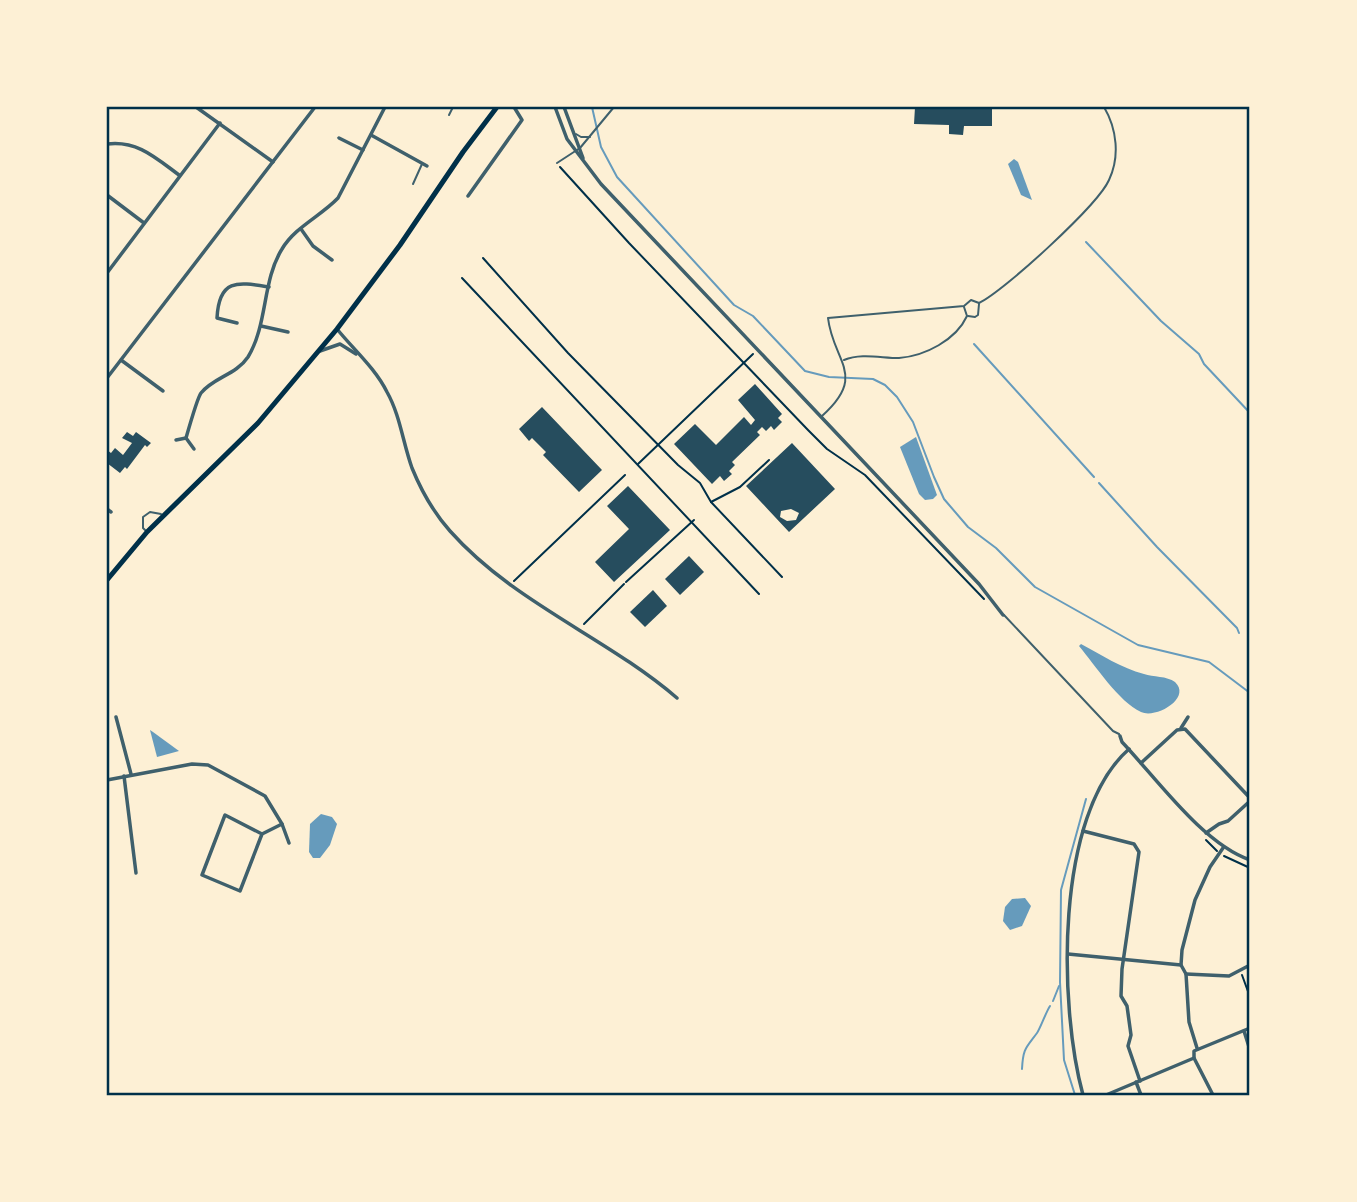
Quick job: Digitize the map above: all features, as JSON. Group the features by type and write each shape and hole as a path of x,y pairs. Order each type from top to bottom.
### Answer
{"main road":[{"path":"107,580 147,532 258,423 320,351 400,246 463,152 497,107"}],"street":[{"path":"196,107 273,162"},
{"path":"107,378 313,107"},
{"path":"186,438 200,393 242,364 252,348 261,326 269,287 281,250 300,229 328,209 338,198 385,107"},
{"path":"468,196 522,120 514,107"},
{"path":"555,107 562,130 601,184 979,584 1003,615"},
{"path":"564,107 578,150"},
{"path":"107,273 220,123"},
{"path":"371,135 427,166"},
{"path":"340,138 363,150"},
{"path":"107,144 142,148 180,176"},
{"path":"107,195 144,223"},
{"path":"300,229 313,246 332,260"},
{"path":"217,318 224,291 233,284 269,287"},
{"path":"211,320 217,318 237,323"},
{"path":"261,326 288,332"},
{"path":"338,329 388,393 412,467 439,517 480,561 509,585 652,676 677,698"},
{"path":"320,351 340,344 366,362"},
{"path":"121,360 163,391"},
{"path":"176,440 186,438"},
{"path":"186,438 194,449"},
{"path":"116,717 131,774"},
{"path":"1141,763 1181,728 1188,717"},
{"path":"1181,728 1192,735 1250,800 1228,821 1203,834"},
{"path":"1119,734 1122,742 1203,834 1223,848 1250,860"},
{"path":"1083,1095 1069,1017 1068,954 1073,875 1083,831 1102,786 1118,760 1129,749"},
{"path":"107,780 192,764 208,765 265,796 282,824 289,842"},
{"path":"124,776 135,873"},
{"path":"262,834 225,814 202,875 240,891 262,834 282,824"},
{"path":"1083,831 1133,844 1139,852 1121,996 1127,1006 1131,1035 1128,1046 1142,1095"},
{"path":"1197,1048 1189,1022 1186,974 1181,965 1185,934 1195,900 1223,848"},
{"path":"1068,954 1181,965"},
{"path":"1186,974 1229,975 1250,965"},
{"path":"1213,1095 1194,1051 1250,1028"},
{"path":"1244,1031 1250,1050"},
{"path":"1105,1095 1195,1058"}],"lane":[{"path":"449,115 453,107"},
{"path":"557,163 578,150 614,107"},
{"path":"979,303 1011,281 1073,223 1103,190 1109,180 1116,152 1112,123 1104,107"},
{"path":"570,128 581,137 591,137"},
{"path":"413,184 422,163"},
{"path":"821,416 831,407 844,386 846,369 831,337 828,317 964,306 971,300 979,303"},
{"path":"967,316 978,315 979,303"},
{"path":"843,360 856,356 901,358 931,349 963,324 967,316 964,306"},
{"path":"147,532 142,524 147,513 164,516"},
{"path":"1003,615 1113,731 1119,734"}],"path":[{"path":"557,163 629,243 827,449 865,475 986,601"},
{"path":"483,258 568,353 678,465 693,475 711,502 782,577"},
{"path":"462,278 760,594"},
{"path":"639,463 753,354"},
{"path":"711,502 740,487 769,460"},
{"path":"509,585 625,475"},
{"path":"584,624 692,521"},
{"path":"1203,834 1219,853 1250,868"},
{"path":"1241,971 1250,997"}],"water":[{"path":"1014,159 1018,162 1032,200 1021,195 1008,164"},
{"path":"916,437 937,495 933,499 925,500 919,494 900,447"},
{"path":"1081,644 1127,668 1172,680 1179,688 1176,700 1155,713 1141,712 1116,692 1079,646"},
{"path":"150,730 153,732 179,751 157,757"},
{"path":"321,814 332,817 337,824 330,845 320,858 313,858 309,852 310,824"},
{"path":"1025,898 1031,906 1022,926 1010,930 1003,921 1005,907 1012,899"}],"building":[{"path":"915,107 992,107 992,126 964,126 963,135 949,134 949,125 914,124"},
{"path":"755,384 782,414 778,418 782,422 774,430 771,426 766,431 762,427 757,432 760,435 732,462 735,465 729,471 732,474 724,481 720,476 712,484 674,444 695,424 716,445 744,417 751,425 755,420 738,400"},
{"path":"542,407 602,470 579,492 543,455 546,452 532,438 529,441 519,429"},
{"path":"127,432 133,436 136,432 151,443 147,447 145,445 127,469 125,467 120,473 107,463 107,450 111,453 115,448 123,455 132,443 122,438"},
{"path":"792,443 835,489 789,532 746,486","holes":["791,509 799,513 796,520 787,521 780,517 781,511"]},
{"path":"628,486 670,530 614,582 595,562 629,529 607,506"},
{"path":"689,556 704,572 680,595 665,579"},
{"path":"653,590 667,606 645,627 630,612"}],"waterway":[{"path":"592,107 601,147 617,177 734,305 753,316 805,371 829,377 873,379 885,385 897,397 913,422 944,499 968,527 996,548 1035,587 1138,645 1209,662 1250,693"},
{"path":"1086,242 1161,321 1199,354 1204,364 1250,413"},
{"path":"974,344 1094,477"},
{"path":"1099,483 1239,633"},
{"path":"1075,1095 1064,1060 1060,982 1061,890 1086,799"},
{"path":"1053,1001 1059,986"},
{"path":"1022,1069 1026,1049 1050,1006"}]}
